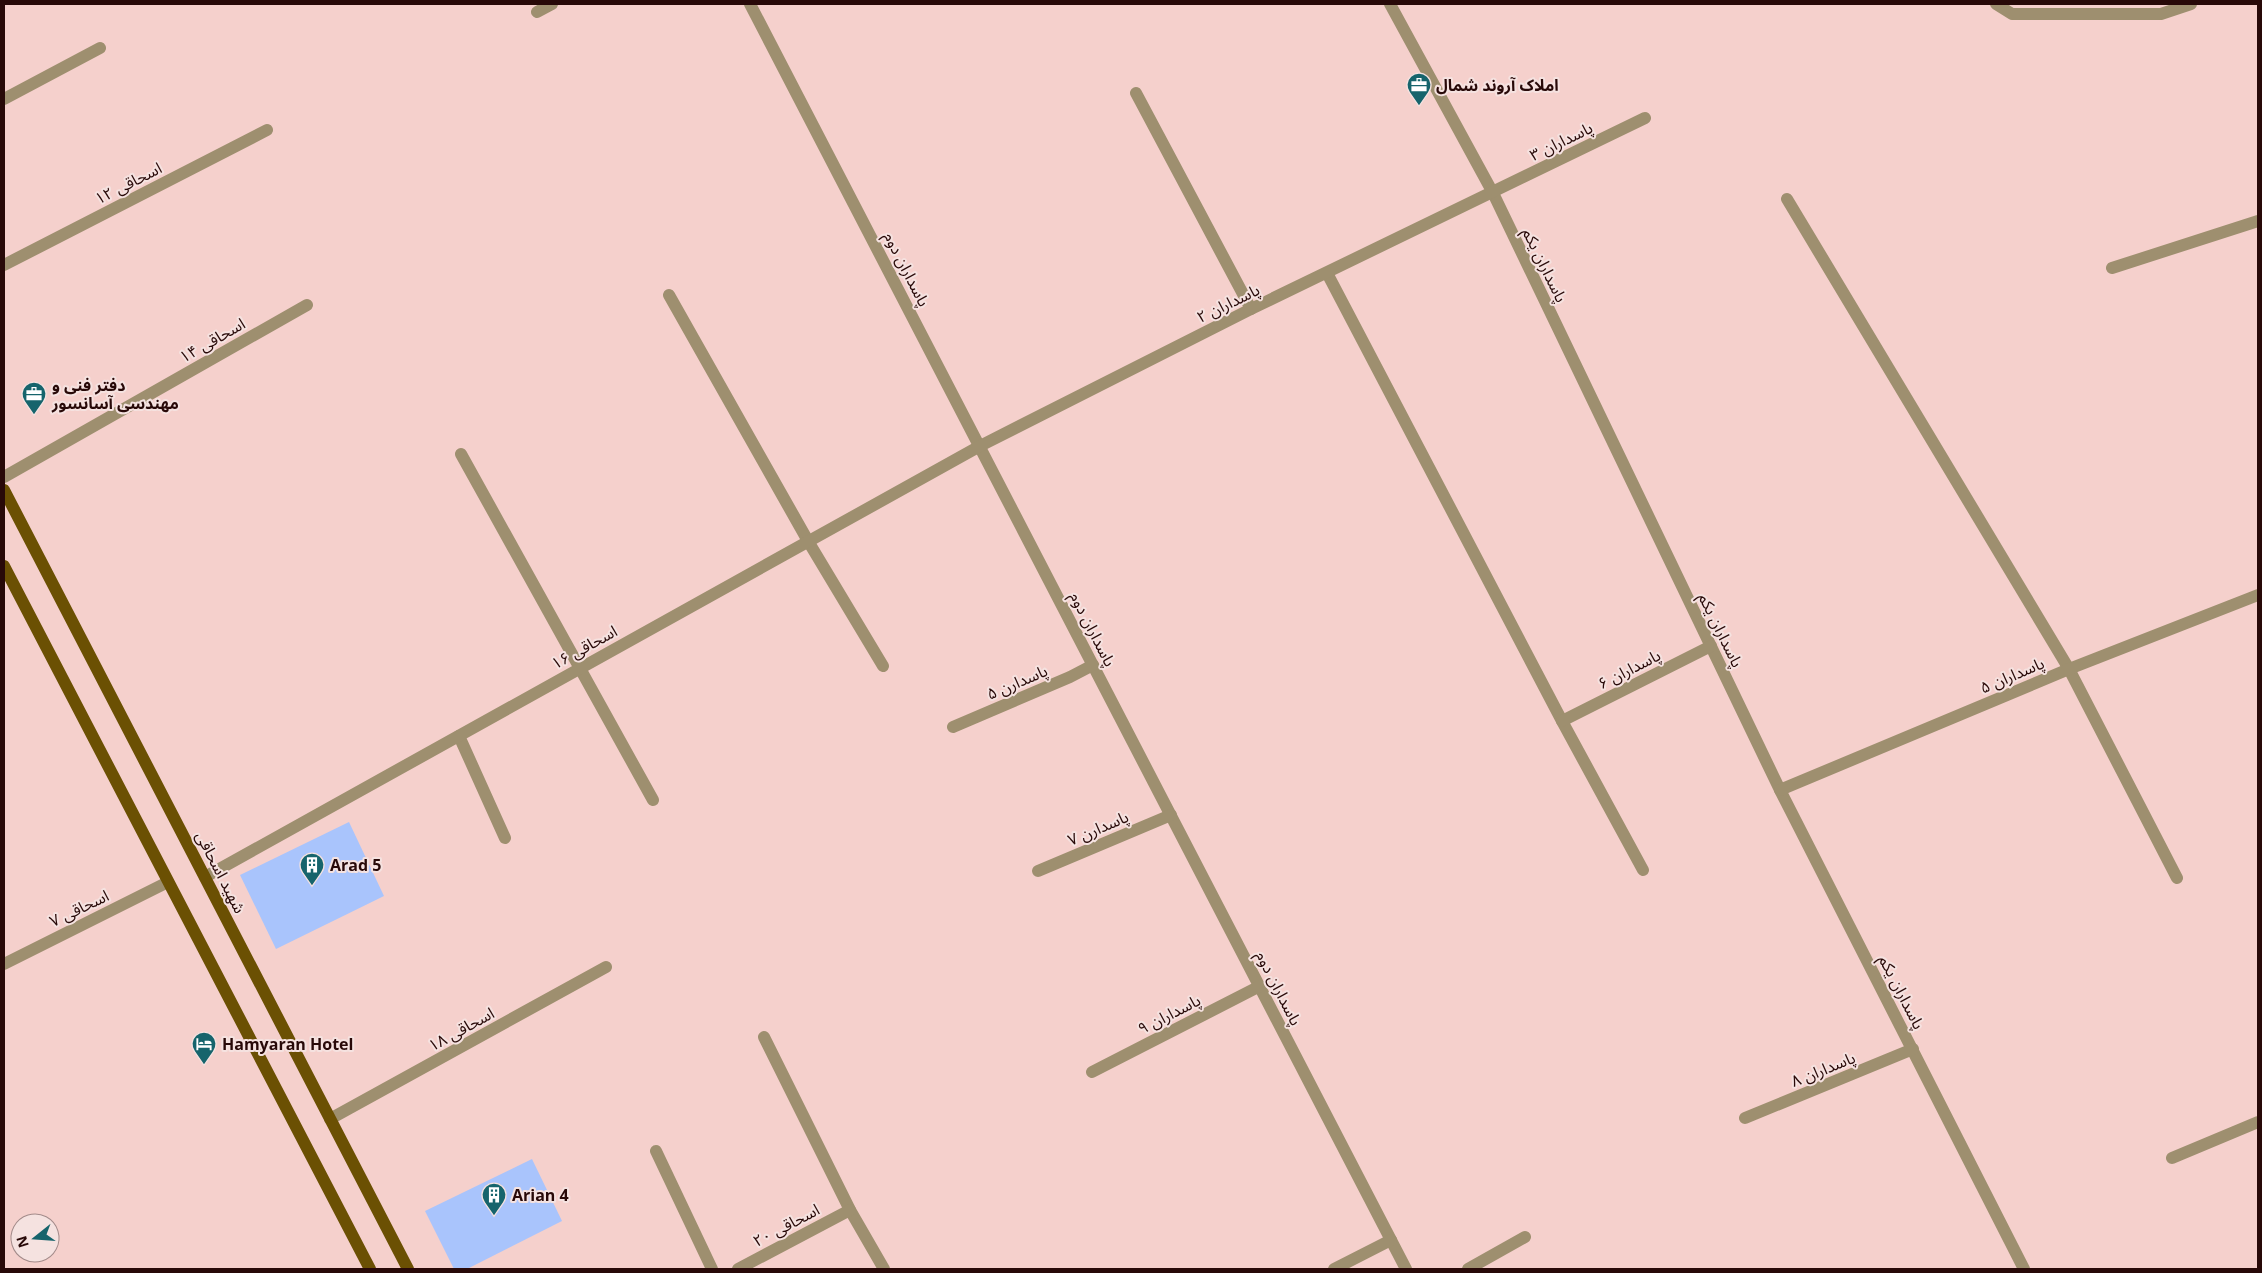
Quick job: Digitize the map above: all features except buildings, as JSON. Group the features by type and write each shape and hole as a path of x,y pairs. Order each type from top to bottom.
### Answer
{"main road":[{"name":"شهید اسحاقی","path":"4,490 408,1269"},
{"path":"4,566 370,1269"}],"street":[{"path":"537,12 552,4"},
{"name":"پاسداران دوم","path":"750,4 1406,1269"},
{"name":"پاسداران یکم","path":"1390,4 1493,193 1780,790 2024,1269"},
{"path":"1996,4 2012,14 2161,14 2191,4"},
{"path":"4,99 100,48"},
{"path":"1136,94 1252,309"},
{"name":"پاسداران ۳","path":"1493,193 1645,118"},
{"name":"اسحاقی ۱۲","path":"4,266 267,130"},
{"name":"پاسداران ۲","path":"980,446 1252,309 1493,193"},
{"path":"1787,199 2070,669 2177,878"},
{"path":"2112,268 2258,222"},
{"path":"1327,273 1562,721 1643,870"},
{"path":"669,295 808,541 883,666"},
{"name":"اسحاقی ۱۴","path":"4,477 307,305"},
{"name":"اسحاقی ۱۶","path":"205,877 980,446"},
{"path":"461,454 653,800"},
{"name":"پاسداران ۵","path":"1780,790 2070,669 2258,595"},
{"name":"پاسداران ۶","path":"1562,721 1711,646"},
{"name":"پاسدارن ۵","path":"953,727 1070,677 1093,665"},
{"path":"459,736 505,838"},
{"name":"پاسدارن ۷","path":"1038,871 1171,815"},
{"name":"اسحاقی ۷","path":"4,964 168,882"},
{"name":"اسحاقی ۱۸","path":"330,1119 606,967"},
{"name":"پاسداران ۹","path":"1092,1072 1260,986"},
{"path":"764,1037 850,1210 884,1269"},
{"name":"پاسداران ۸","path":"1745,1118 1912,1049"},
{"path":"2172,1158 2258,1122"},
{"path":"656,1152 712,1269"},
{"name":"اسحاقی ۲۰","path":"738,1269 850,1210"},
{"path":"1468,1269 1525,1237"},
{"path":"1334,1269 1392,1240"}],"place":[{"name":"املاک آروند شمال","path":"1419,106"},
{"name":"دفتر فنی و مهندسی آسانسور","path":"34,415"},
{"name":"Arad 5","path":"312,886"},
{"name":"Hamyaran Hotel","path":"204,1065"},
{"name":"Arian 4","path":"494,1216"}]}
